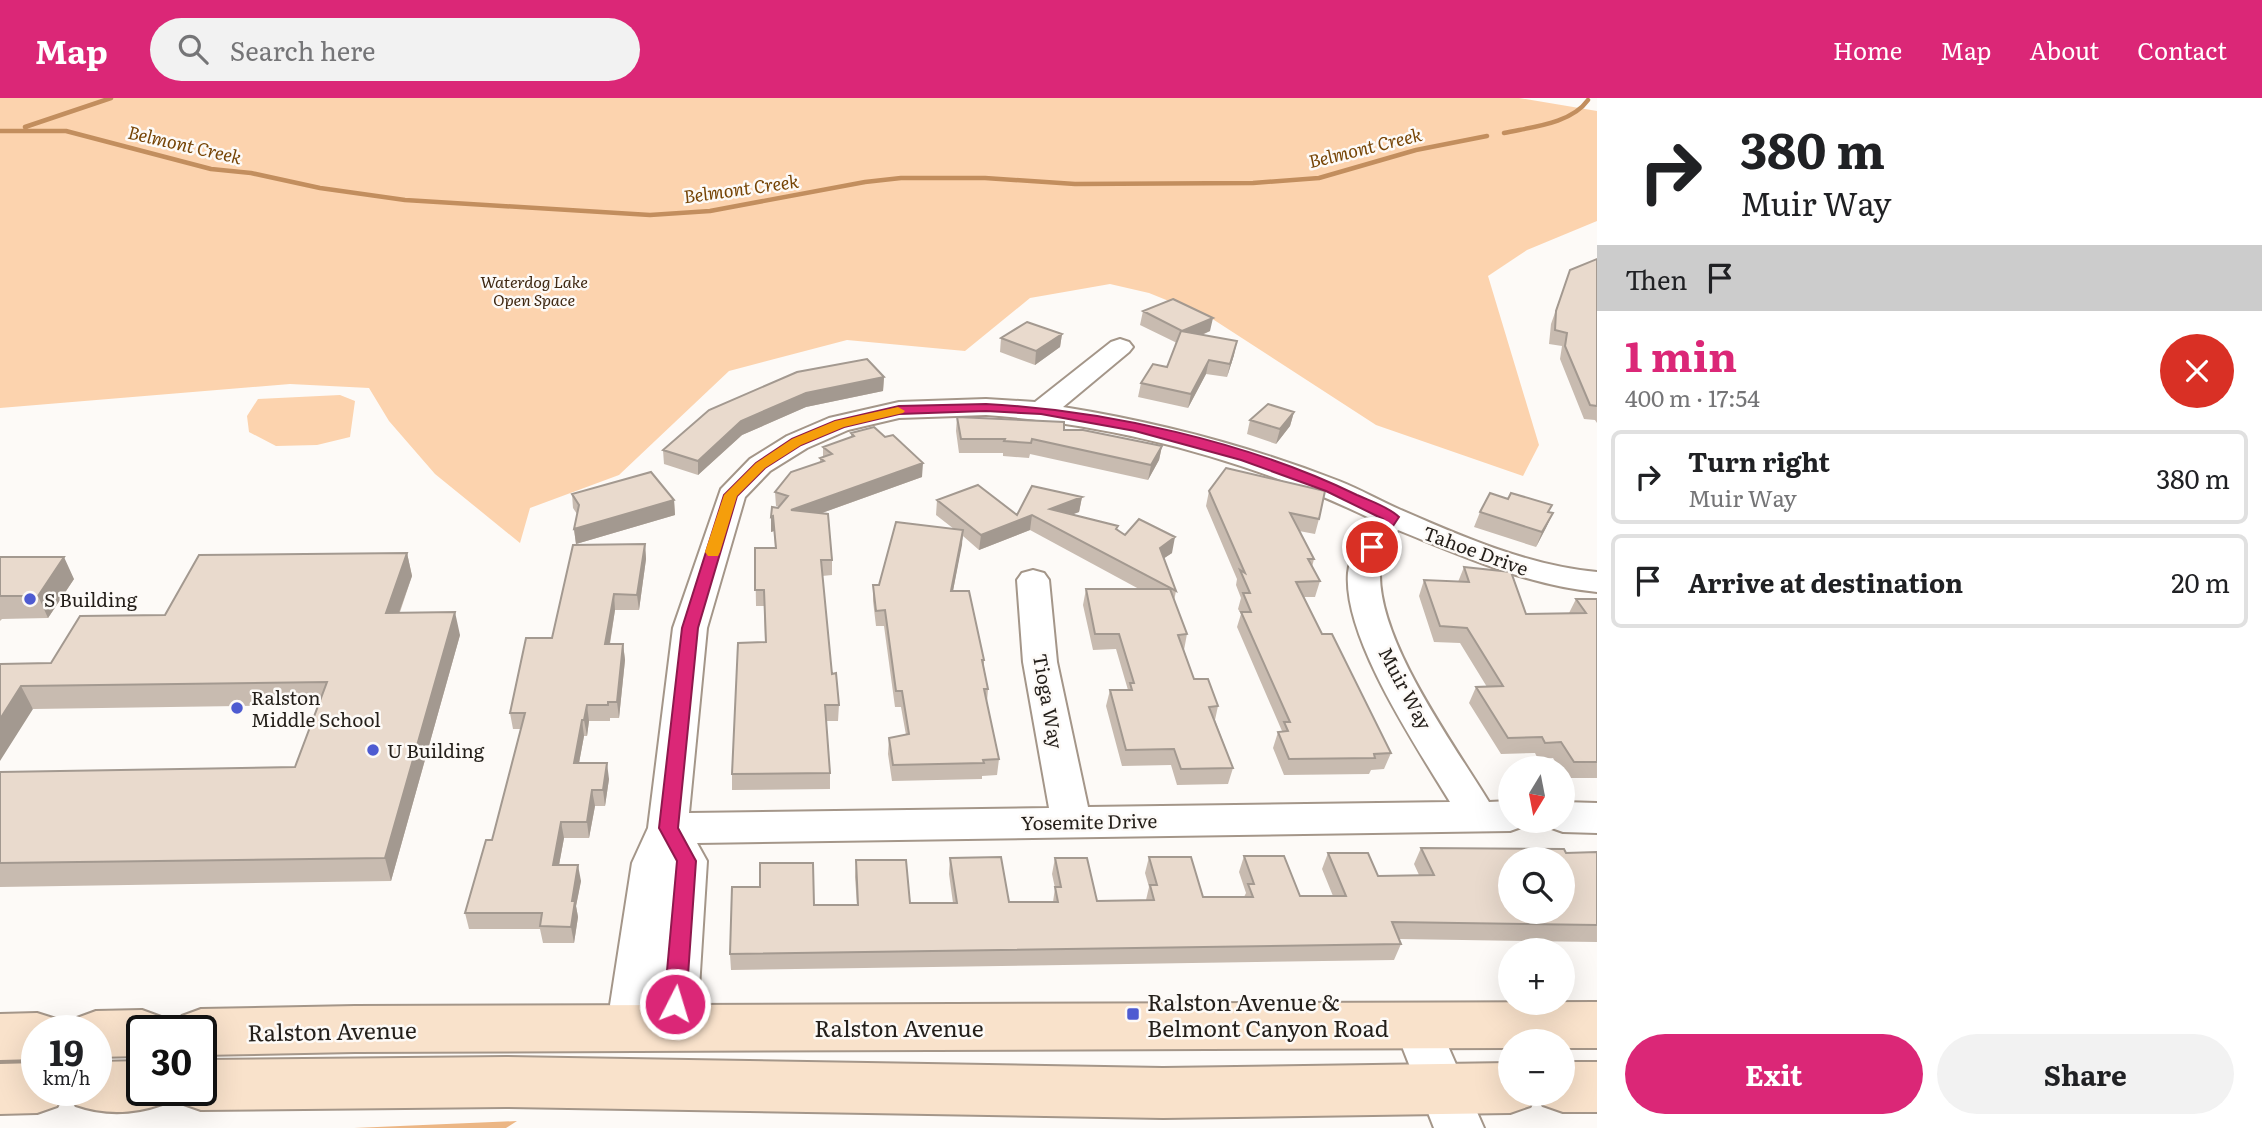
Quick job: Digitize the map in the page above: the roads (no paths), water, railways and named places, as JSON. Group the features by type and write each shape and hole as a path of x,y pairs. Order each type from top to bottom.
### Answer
{"main road":[{"name":"Ralston Avenue","path":"217,1032 1597,1025"},
{"path":"649,1085 654,1028"},
{"path":"339,1083 355,1029"},
{"path":"0,1037 21,1036"},
{"path":"217,1085 649,1085 1163,1093 1452,1109 1498,1092"},
{"path":"1575,1087 1597,1087"},
{"path":"0,1089 21,1088"}],"street":[{"path":"1041,411 1120,347"},
{"name":"Tahoe Drive","path":"654,1028 633,1005 652,863 668,828 690,628 731,495 769,460 797,442 839,424 899,410 986,407 1041,411 1136,427 1246,457 1331,488 1392,517 1518,567 1564,579 1597,582"},
{"name":"Muir Way","path":"1392,517 1372,547 1364,573 1367,604 1386,658 1493,816"},
{"name":"Tioga Way","path":"1033,580 1040,662 1071,821"},
{"name":"Yosemite Drive","path":"668,828 1493,816"},
{"path":"1575,817 1597,818"},
{"path":"1417,1026 1452,1109"}],"waterway":[{"path":"25,127 111,98"},
{"name":"Belmont Creek","path":"1504,133 1561,119 1581,108 1588,100"},
{"name":"Belmont Creek","path":"0,131 66,131 211,169 251,173 320,188 405,200 650,215 710,211 865,182 901,178 985,178 1075,184 1253,183 1319,178 1416,150 1487,136"}],"place":[{"name":"S Building","path":"30,599"},
{"name":"Ralston Middle School","path":"237,708"},
{"name":"U Building","path":"373,750"},
{"name":"Ralston Avenue & Belmont Canyon Road","path":"1133,1014"}],"park label":[{"name":"Waterdog Lake Open Space","path":"534,290"}]}
